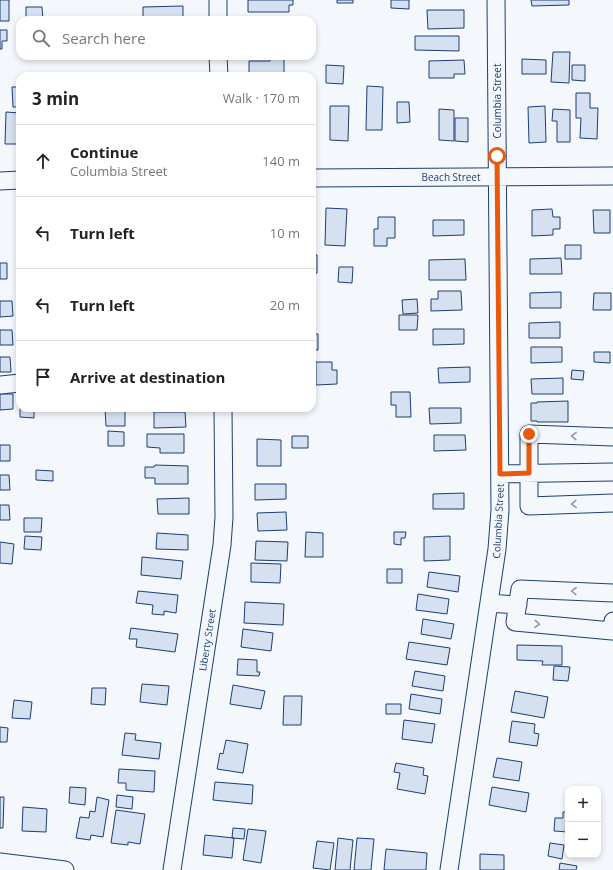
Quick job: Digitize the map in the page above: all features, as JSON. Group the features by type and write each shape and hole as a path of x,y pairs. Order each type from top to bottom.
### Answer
{"street":[{"path":"218,0 218,16"},
{"name":"Columbia Street","path":"449,870 497,549 500,510 496,0"},
{"path":"218,60 219,72"},
{"name":"Beach Street","path":"316,178 613,176"},
{"path":"0,181 16,180"},
{"path":"0,384 16,383"},
{"name":"Liberty Street","path":"172,870 222,545 224,517 223,412"},
{"path":"613,437 529,434 529,506 613,503"},
{"path":"500,474 613,472"},
{"path":"613,593 520,589 515,622 613,628"},
{"path":"489,603 518,605"},
{"path":"0,862 65,870"}],"building":[{"path":"0,0 9,0 9,21 0,21"},
{"path":"248,0 293,0 293,5 289,5 289,12 248,12"},
{"path":"337,0 353,0 353,3 337,3"},
{"path":"391,0 409,0 409,9 391,8"},
{"path":"531,0 569,0 569,5 532,6"},
{"path":"183,6 183,16 143,16 143,7"},
{"path":"26,7 42,7 43,16 26,16"},
{"path":"427,10 464,10 464,28 428,29"},
{"path":"0,30 7,30 7,41 2,41 2,49 0,49"},
{"path":"415,36 459,36 459,51 415,50"},
{"path":"553,52 570,52 569,83 551,82"},
{"path":"522,59 546,60 546,74 522,74"},
{"path":"284,60 284,72 249,72 249,61"},
{"path":"464,60 465,74 454,74 454,78 429,78 429,61"},
{"path":"326,65 344,66 343,84 326,83"},
{"path":"572,65 585,65 585,81 572,80"},
{"path":"367,86 383,87 382,130 366,130"},
{"path":"12,87 16,87 16,107 13,107"},
{"path":"576,93 590,93 590,108 598,108 597,139 580,138 581,118 576,118"},
{"path":"397,102 409,102 410,122 397,123"},
{"path":"330,106 349,106 348,141 330,140"},
{"path":"545,106 546,142 529,143 528,107"},
{"path":"439,109 454,110 454,141 439,140"},
{"path":"553,109 570,110 570,142 557,142 557,121 552,121"},
{"path":"6,112 16,113 16,144 5,144"},
{"path":"455,118 468,118 468,142 455,141"},
{"path":"326,208 347,209 345,246 325,245"},
{"path":"552,209 553,217 560,217 560,229 553,229 553,235 532,236 532,210"},
{"path":"593,210 610,210 610,233 594,233"},
{"path":"378,217 395,217 395,238 387,238 387,246 374,246 374,229 378,229"},
{"path":"433,220 464,220 464,235 433,236"},
{"path":"565,245 581,245 581,259 565,259"},
{"path":"316,255 317,255 316,273"},
{"path":"561,258 562,274 530,274 530,259"},
{"path":"465,259 466,280 429,280 429,260"},
{"path":"0,263 7,263 7,279 0,279"},
{"path":"339,267 353,267 352,283 338,282"},
{"path":"438,291 461,291 462,310 431,311 431,299 438,299"},
{"path":"561,292 561,308 530,308 530,293"},
{"path":"594,293 611,293 611,310 593,310"},
{"path":"417,299 418,313 403,314 402,300"},
{"path":"0,301 12,301 13,316 0,317"},
{"path":"399,315 418,315 417,330 399,330"},
{"path":"560,322 560,338 529,338 529,323"},
{"path":"433,329 464,329 464,344 433,345"},
{"path":"0,330 12,330 13,345 0,345"},
{"path":"316,334 318,334 318,350 316,350"},
{"path":"531,347 562,347 562,362 531,363"},
{"path":"594,352 610,352 610,363 594,362"},
{"path":"0,357 10,357 11,372 0,372"},
{"path":"316,362 332,362 332,370 337,370 337,384 316,385"},
{"path":"470,367 470,382 439,383 438,368"},
{"path":"572,370 584,371 583,380 571,379"},
{"path":"563,378 563,394 532,394 531,379"},
{"path":"391,392 410,392 411,417 396,417 396,405 391,405"},
{"path":"0,394 13,394 13,409 0,410"},
{"path":"568,401 568,422 531,421 531,403"},
{"path":"429,408 461,408 461,423 430,424"},
{"path":"20,412 34,412 34,418 20,417"},
{"path":"105,412 125,412 125,426 106,426"},
{"path":"154,412 185,412 186,427 154,428"},
{"path":"108,431 124,432 124,446 108,446"},
{"path":"147,434 184,434 184,453 160,453 160,448 147,447"},
{"path":"434,435 465,435 466,450 434,451"},
{"path":"292,436 308,436 308,448 292,448"},
{"path":"257,439 281,440 281,466 257,466"},
{"path":"0,445 10,445 10,461 0,461"},
{"path":"155,465 188,466 188,484 155,484 155,478 145,478 145,467 154,467"},
{"path":"36,470 53,471 53,481 36,480"},
{"path":"0,475 9,475 10,490 0,490"},
{"path":"255,484 286,484 286,499 255,500"},
{"path":"464,493 464,509 433,509 433,494"},
{"path":"189,498 189,514 158,514 157,499"},
{"path":"0,505 9,505 10,520 0,520"},
{"path":"286,512 287,530 258,531 257,513"},
{"path":"24,518 42,518 41,532 24,532"},
{"path":"306,532 323,533 323,557 305,557"},
{"path":"394,532 406,532 405,538 401,538 401,545 394,544"},
{"path":"157,533 188,535 188,550 156,549"},
{"path":"25,536 42,537 41,550 24,549"},
{"path":"450,536 450,560 424,561 424,537"},
{"path":"256,541 288,542 287,561 255,560"},
{"path":"0,542 14,544 12,564 0,563"},
{"path":"142,557 183,561 181,579 141,575"},
{"path":"251,563 281,564 280,583 251,582"},
{"path":"387,569 402,569 402,583 387,583"},
{"path":"429,572 460,576 458,592 427,587"},
{"path":"138,591 178,595 176,613 164,611 164,615 152,614 153,605 136,603"},
{"path":"418,594 449,599 447,614 416,610"},
{"path":"245,602 284,604 283,625 244,623"},
{"path":"423,619 454,624 451,639 421,634"},
{"path":"131,628 178,634 175,652 136,647 137,639 129,639"},
{"path":"243,629 273,633 271,651 241,647"},
{"path":"409,642 450,648 447,665 406,659"},
{"path":"517,645 562,646 562,665 542,665 543,661 517,660"},
{"path":"238,659 257,660 257,672 260,672 259,676 237,675"},
{"path":"554,666 570,667 568,681 553,680"},
{"path":"415,671 445,676 443,691 412,686"},
{"path":"142,684 169,686 167,705 140,702"},
{"path":"233,685 265,691 261,709 230,704"},
{"path":"92,688 106,688 105,705 91,704"},
{"path":"515,691 548,697 544,718 511,712"},
{"path":"411,694 442,699 440,714 409,709"},
{"path":"284,696 302,696 301,725 283,725"},
{"path":"14,700 32,702 30,719 12,718"},
{"path":"386,704 401,704 401,714 386,714"},
{"path":"404,720 435,724 432,743 402,739"},
{"path":"512,721 535,724 534,733 539,734 537,746 509,742"},
{"path":"0,727 8,728 7,742 0,742"},
{"path":"125,733 136,734 135,740 161,743 159,759 122,755"},
{"path":"226,740 248,744 243,773 217,769 220,753 223,754"},
{"path":"497,758 522,762 519,781 493,777"},
{"path":"396,763 424,768 423,775 428,776 425,794 397,789 400,773 394,772"},
{"path":"119,769 155,771 154,792 126,790 126,783 118,783"},
{"path":"215,782 253,785 252,804 213,800"},
{"path":"70,787 86,788 85,805 69,803"},
{"path":"492,787 529,793 526,812 489,805"},
{"path":"117,795 133,797 132,809 116,807"},
{"path":"0,797 4,797 3,828 0,828"},
{"path":"97,797 109,800 103,837 91,835 90,840 76,838 80,817 89,818 90,811 95,812"},
{"path":"23,807 47,809 46,832 22,831"},
{"path":"116,810 145,814 140,844 128,842 128,845 111,843"},
{"path":"563,812 565,812 565,832 554,831 555,818 563,818"},
{"path":"233,828 245,829 244,839 232,838"},
{"path":"248,829 266,831 261,863 243,860"},
{"path":"205,835 234,838 232,858 203,855"},
{"path":"338,838 353,840 350,870 335,870"},
{"path":"357,838 374,839 371,870 354,870"},
{"path":"317,841 334,843 330,870 313,868"},
{"path":"550,843 564,845 562,859 548,856"},
{"path":"386,849 427,853 426,870 384,870"},
{"path":"480,854 504,855 504,870 480,870"},
{"path":"560,863 577,866 576,870 559,870"}],"route":[{"path":"497,156 500,474 529,473 529,434"}]}
